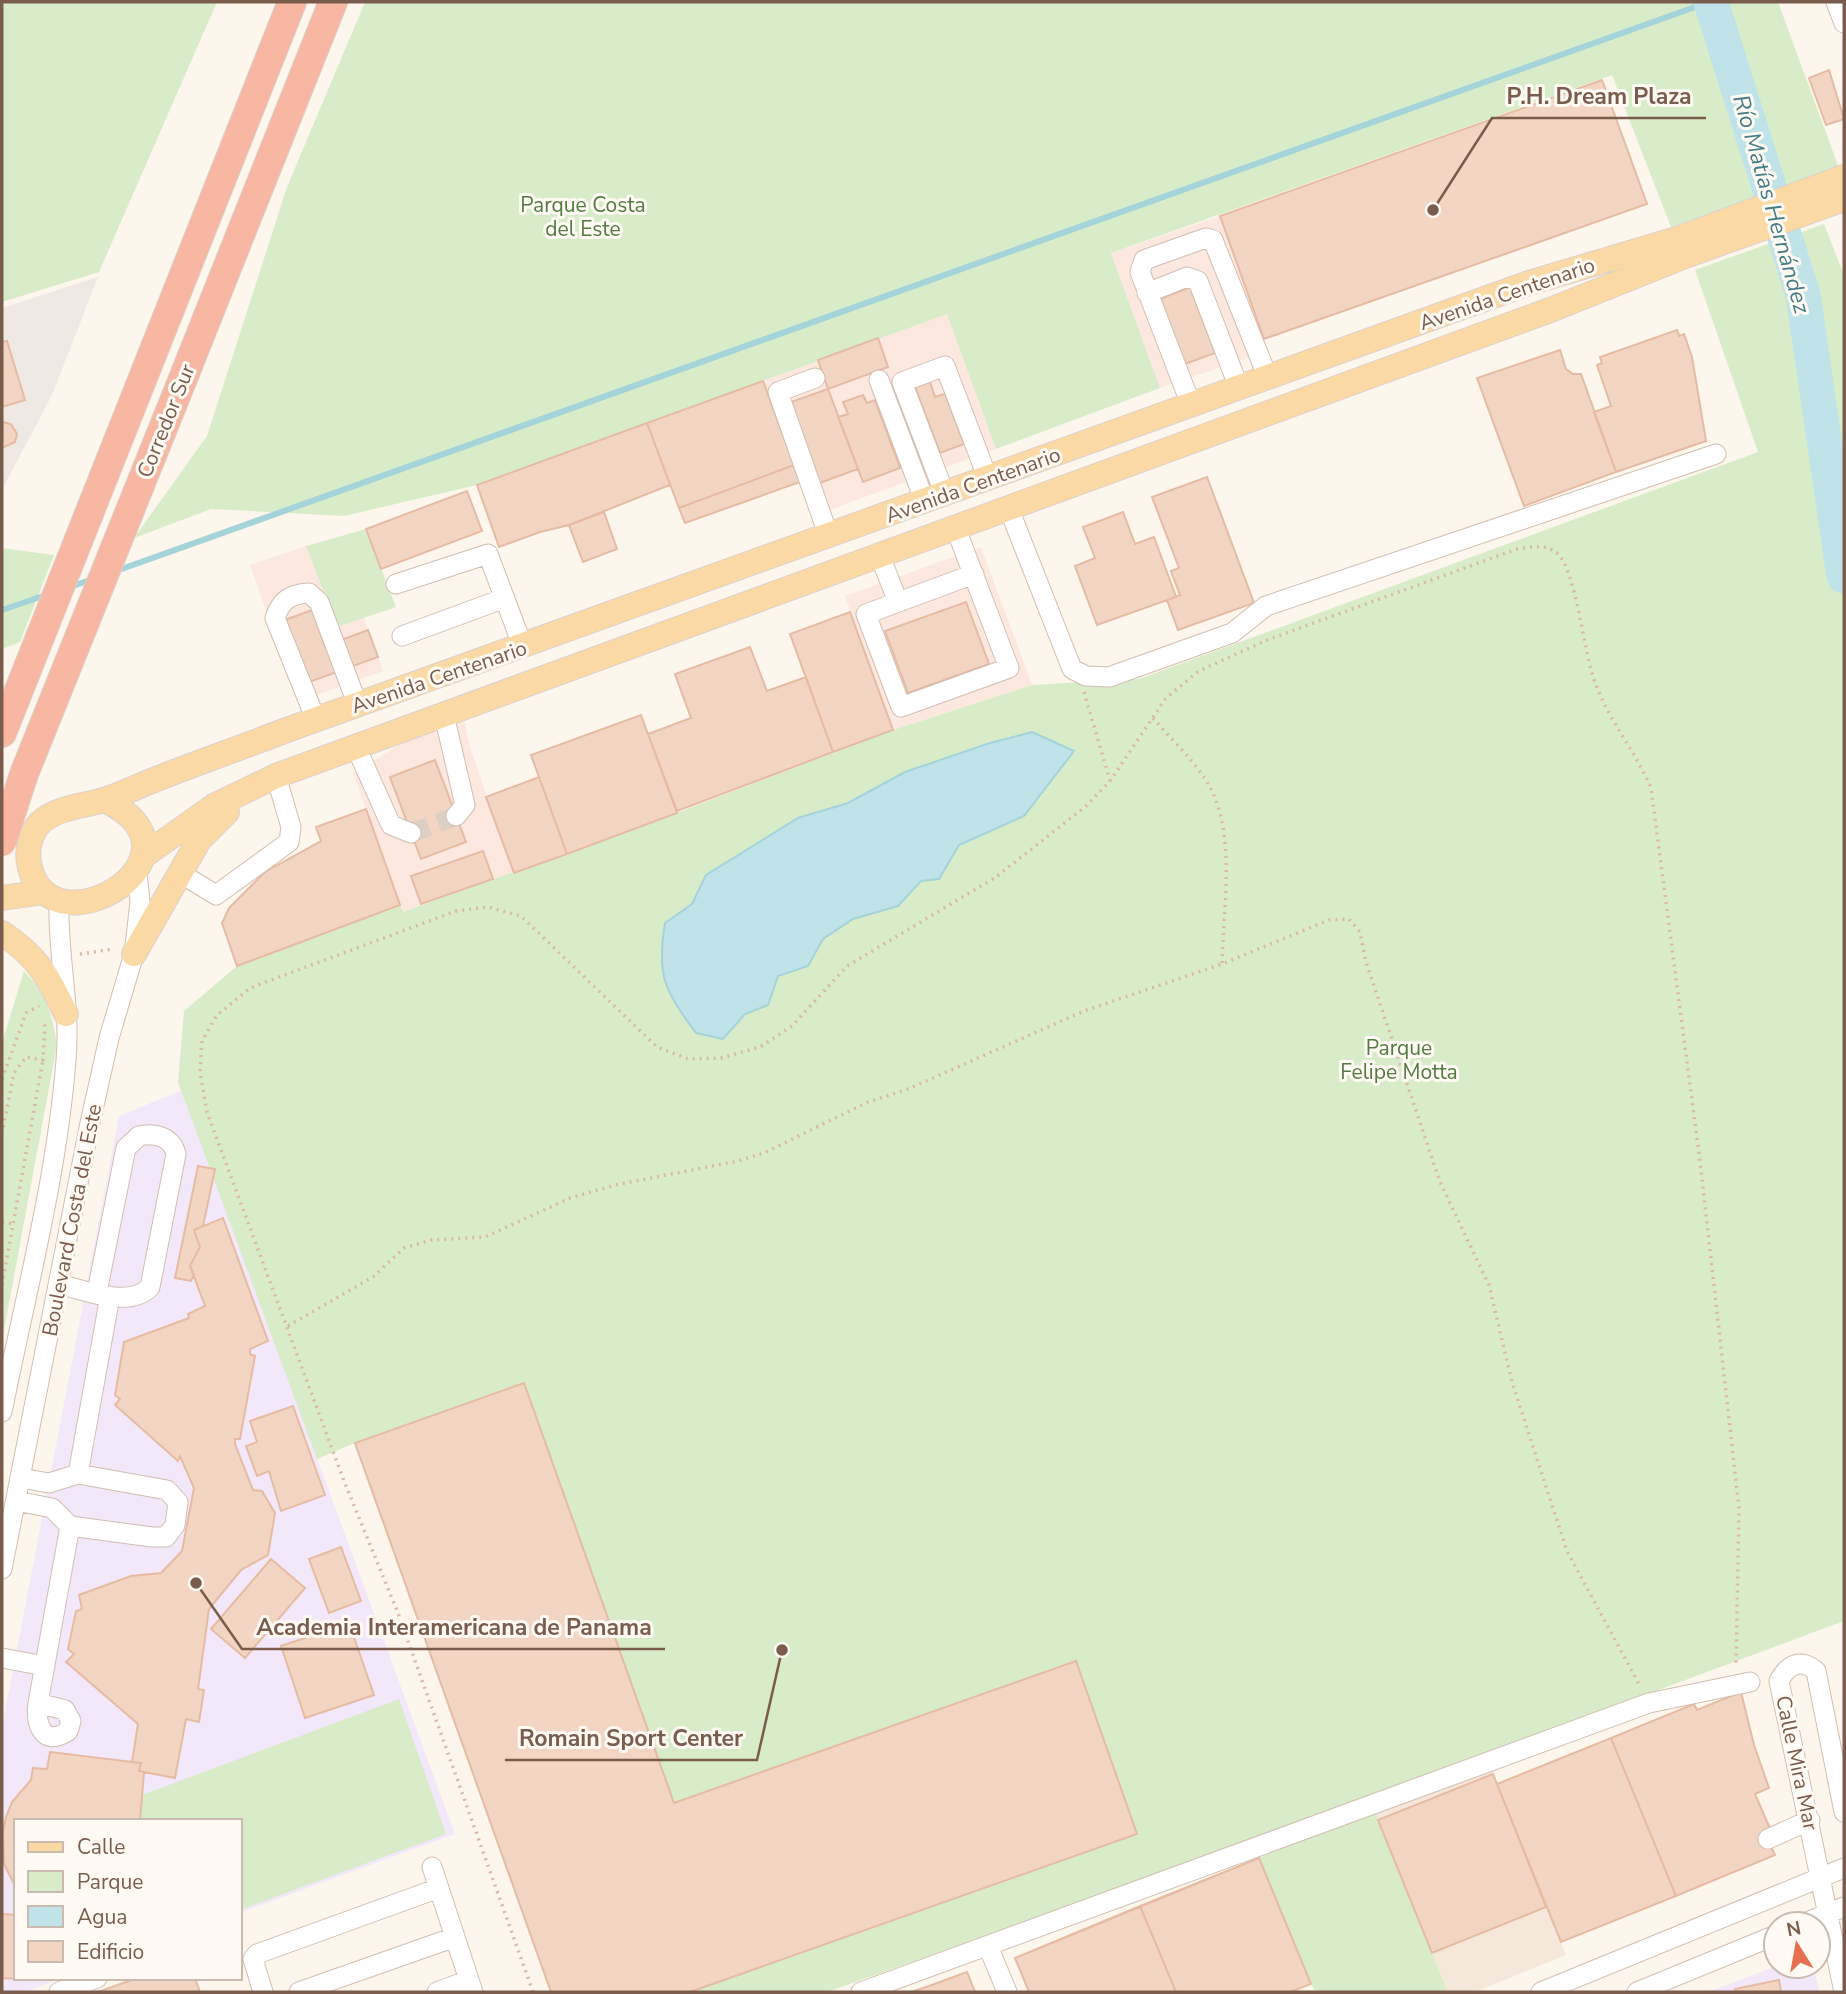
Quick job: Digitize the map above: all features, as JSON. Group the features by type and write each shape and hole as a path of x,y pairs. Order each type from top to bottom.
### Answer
{"highway":[{"name":"Corredor Sur","path":"2,733 292,2"},
{"name":"Corredor Sur","path":"2,842 24,774 333,2"}],"main road":[{"name":"Avenida Centenario","path":"140,864 214,806 268,779 1553,309 1681,248 1838,190"},
{"name":"Avenida Centenario","path":"104,800 316,720 1529,283 1681,248"},
{"path":"993,478 1009,509"},
{"path":"527,646 543,679"},
{"path":"388,695 400,731"},
{"path":"134,954 199,840 268,779"},
{"path":"2,837 40,823 69,808 104,800 122,808 136,824 142,842 140,864 127,884 108,895 83,901 51,896 2,898"},
{"path":"40,823 30,839 27,858 32,877 51,896"},
{"path":"2,933 24,947 45,971 66,1014"}],"street":[{"path":"1836,2 1844,23"},
{"path":"1191,405 1140,272 1144,260 1206,238 1213,240 1268,377"},
{"path":"1147,293 1187,277 1198,281 1239,388"},
{"path":"935,498 902,382 945,366 993,478"},
{"path":"815,379 778,392 829,537"},
{"path":"879,380 935,498"},
{"path":"1009,509 1072,669 1086,676 1110,677 1232,633 1266,606 1717,454"},
{"path":"956,528 974,574 1009,668 901,707 866,614 974,574"},
{"path":"396,584 488,554 527,646"},
{"path":"880,556 898,602"},
{"path":"316,720 275,618 280,603 296,594 309,593 319,602 358,706"},
{"path":"402,636 505,598"},
{"path":"444,715 465,805 456,816"},
{"path":"356,747 391,825 411,833"},
{"path":"180,873 216,895 289,842 291,827 268,779"},
{"name":"Boulevard Costa del Este","path":"2,1569 90,1123 109,1038 134,954 140,864"},
{"name":"Boulevard Costa del Este","path":"2,1412 61,1117 67,1056 66,1014 51,896"},
{"path":"61,1117 90,1123"},
{"path":"59,1284 104,1294 132,1296 145,1292 153,1280 176,1154 173,1144 163,1137 139,1136 126,1148 104,1294 78,1474"},
{"path":"2,1422 31,1428"},
{"path":"16,1501 52,1508 70,1526 166,1537 175,1525 178,1509 174,1495 167,1490 78,1474 49,1483 21,1478"},
{"path":"38,1703 70,1526"},
{"path":"2,1658 45,1666"},
{"name":"Calle Mira Mar","path":"1844,1812 1816,1671 1809,1665 1796,1663 1785,1669 1779,1681 1822,1877 1837,1910 1844,1992"},
{"path":"861,1992 1649,1703 1743,1682"},
{"path":"1768,1839 1810,1820"},
{"path":"432,1867 471,1986 437,1992"},
{"path":"1541,1992 1844,1868"},
{"path":"263,1992 253,1959 257,1954 439,1888"},
{"path":"299,1992 455,1937"},
{"path":"1637,1992 1762,1941"},
{"path":"988,1946 1007,1992"},
{"path":"60,1992 92,1980"}],"path":[{"path":"533,1992 397,1613 344,1481 207,1112 200,1072 202,1041 216,1016 250,988 456,911 488,907 521,916 657,1047 688,1059 721,1058 760,1047 792,1026 846,965 996,877 1086,806 1110,781 1166,698 1199,671 1268,640 1517,549 1541,546 1559,554 1569,576 1592,674 1605,708 1639,759 1651,788 1700,1161 1739,1508 1743,1682"},
{"path":"1086,676 1086,707 1110,781"},
{"path":"1153,718 1207,782 1219,806 1225,839 1222,964"},
{"path":"287,1326 373,1277 404,1248 431,1240 485,1237 570,1198 615,1185 738,1161 764,1153 869,1102 908,1089 1084,1011 1222,964 1329,920 1349,919 1360,932 1366,962 1440,1182 1489,1285 1512,1382 1567,1551 1649,1703"},
{"path":"2,1285 43,1060 45,1020 35,995"},
{"path":"2,1079 26,1013 39,1006"},
{"path":"2,1134 14,1073 26,1057 43,1060"},
{"path":"2,1222 14,1224"}],"shaded area":[{"path":"1220,216 1268,351 1160,388 1111,253"},
{"path":"98,277 52,395 2,490 2,308"},
{"path":"948,313 996,449 813,516 763,381"},
{"path":"306,546 337,626 364,618 383,671 298,702 250,565"},
{"path":"981,547 1032,685 893,730 845,596"},
{"path":"464,719 471,750 514,873 403,912 353,773 404,742"},
{"path":"182,1090 455,1834 242,1912 242,1819 14,1819 14,1980 58,1980 25,1992 2,1992 2,1727 119,1116"},
{"path":"1491,1768 1566,1955 1475,1992 1448,1992 1374,1810"},
{"path":"1762,1972 1762,1980 1817,1980 1819,1992 1708,1992"}],"green space":[{"path":"2,2 217,2 99,272 2,302"},
{"name":"Parque Costa del Este","path":"365,2 1778,2 1839,168 1671,227 1612,75 1111,253 1160,388 996,449 947,314 477,485 344,516 211,509 134,538 207,436 287,187"},
{"name":"Parque Felipe Motta","path":"1824,224 1844,275 1844,1621 1210,1857 827,1992 551,1992 355,1443 317,1459 178,1082 184,1011 237,966 400,905 403,912 677,813 893,730 1032,685 1139,679 1758,452 1695,270"},
{"path":"366,529 396,607 337,627 306,546"},
{"path":"2,548 54,555 20,642 2,649"},
{"path":"24,971 47,1005 57,1045 2,1341 2,1043"},
{"path":"399,1699 446,1834 242,1909 242,1819 140,1819 142,1795"},
{"path":"1374,1810 1448,1992 1315,1992 1259,1858"}],"water":[{"path":"1032,732 1074,751 1024,816 959,845 939,879 921,881 898,906 853,919 823,939 808,966 778,976 768,1005 745,1014 723,1039 696,1033 670,994 663,970 662,941 665,923 692,904 706,875 798,818 848,803 905,772 990,743"}],"building":[{"path":"1829,70 1844,119 1826,125 1809,78"},
{"path":"1602,80 1647,204 1264,339 1220,216"},
{"path":"1190,287 1215,353 1185,364 1160,299"},
{"path":"1677,330 1679,336 1684,334 1692,357 1706,441 1616,472 1594,412 1611,406 1597,365 1602,363 1600,357"},
{"path":"878,338 888,367 828,389 818,360"},
{"path":"7,341 25,400 2,407 2,342"},
{"path":"1560,350 1566,369 1573,374 1581,374 1616,472 1524,506 1477,378"},
{"path":"763,381 794,465 679,508 647,423"},
{"path":"930,382 935,397 945,394 964,444 940,453 915,387"},
{"path":"828,389 858,469 817,484 788,403"},
{"path":"863,395 867,403 875,400 900,468 863,482 838,417 848,414 843,402"},
{"path":"3,422 11,424 17,434 15,442 2,447"},
{"path":"647,423 670,485 569,525 499,547 477,485"},
{"path":"794,465 800,482 685,523 679,508"},
{"path":"1207,477 1254,603 1178,630 1167,600 1180,595 1171,571 1179,568 1152,497"},
{"path":"467,491 482,531 381,569 366,529"},
{"path":"604,512 617,549 583,562 569,525"},
{"path":"1123,512 1135,544 1154,537 1176,597 1097,625 1075,566 1095,558 1083,527"},
{"path":"966,602 989,664 908,693 885,631"},
{"path":"312,610 325,646 368,630 378,657 293,688 285,620"},
{"path":"850,612 893,730 833,752 790,634"},
{"path":"750,647 767,691 806,677 833,752 677,811 648,734 691,718 675,674"},
{"path":"641,715 677,813 567,854 531,755"},
{"path":"435,760 466,842 421,859 390,777"},
{"path":"539,777 567,854 514,873 486,797"},
{"path":"366,809 400,905 237,966 222,923 229,908 265,872 321,841 316,827"},
{"path":"483,851 493,879 421,904 411,876"},
{"path":"198,1166 215,1169 203,1226 194,1230 200,1247 190,1266 194,1275 191,1281 175,1278"},
{"path":"223,1218 268,1341 250,1349 250,1354 255,1356 240,1439 235,1439 235,1444 253,1490 262,1491 275,1513 268,1555 241,1570 209,1609 198,1689 204,1690 199,1722 186,1719 175,1778 139,1771 141,1763 132,1762 138,1724 66,1662 74,1654 68,1649 76,1611 82,1609 79,1595 131,1576 161,1573 182,1551 194,1488 180,1456 178,1461 115,1405 120,1399 115,1395 124,1342 189,1318 188,1314 205,1306 190,1266 200,1247 194,1230"},
{"path":"524,1383 674,1803 1076,1661 1137,1834 690,1992 551,1992 355,1443"},
{"path":"293,1406 325,1495 281,1511 269,1471 257,1476 246,1446 257,1442 250,1421"},
{"path":"341,1547 361,1601 329,1613 309,1559"},
{"path":"271,1559 305,1588 245,1658 211,1629"},
{"path":"349,1623 374,1695 305,1718 281,1646"},
{"path":"1741,1692 1754,1745 1769,1788 1755,1794 1771,1831 1765,1833 1775,1855 1676,1896 1611,1738 1694,1704 1697,1710"},
{"path":"1611,1738 1676,1896 1561,1942 1497,1784"},
{"path":"50,1752 141,1763 139,1771 144,1772 140,1819 14,1819 14,1884 4,1864 3,1832 6,1817 12,1802 31,1780 33,1768 47,1769"},
{"path":"1493,1774 1546,1907 1432,1953 1378,1820"},
{"path":"1259,1858 1311,1984 1290,1992 1176,1992 1140,1906"},
{"path":"1259,1858 1311,1984 1290,1992 1029,1992 1015,1958"},
{"path":"1140,1906 1176,1992 1029,1992 1015,1958"},
{"path":"2,1914 14,1915 14,1979 2,1978"},
{"path":"967,1972 975,1992 911,1992 929,1986"},
{"path":"131,1980 196,1980 200,1992 98,1992"},
{"path":"1779,1980 1781,1992 1736,1992 1735,1989"}],"waterway":[{"path":"116,571 1709,2"},
{"name":"Río Matías Hernández","path":"1711,2 1803,295 1844,576"},
{"path":"70,587 93,579"},
{"path":"2,610 46,595"}],"tunnel":[{"path":"411,833 456,816"}],"place":[{"name":"P.H. Dream Plaza","path":"1433,210"},
{"name":"Academia Interamericana de Panama","path":"196,1583"},
{"name":"Romain Sport Center","path":"782,1650"}]}
